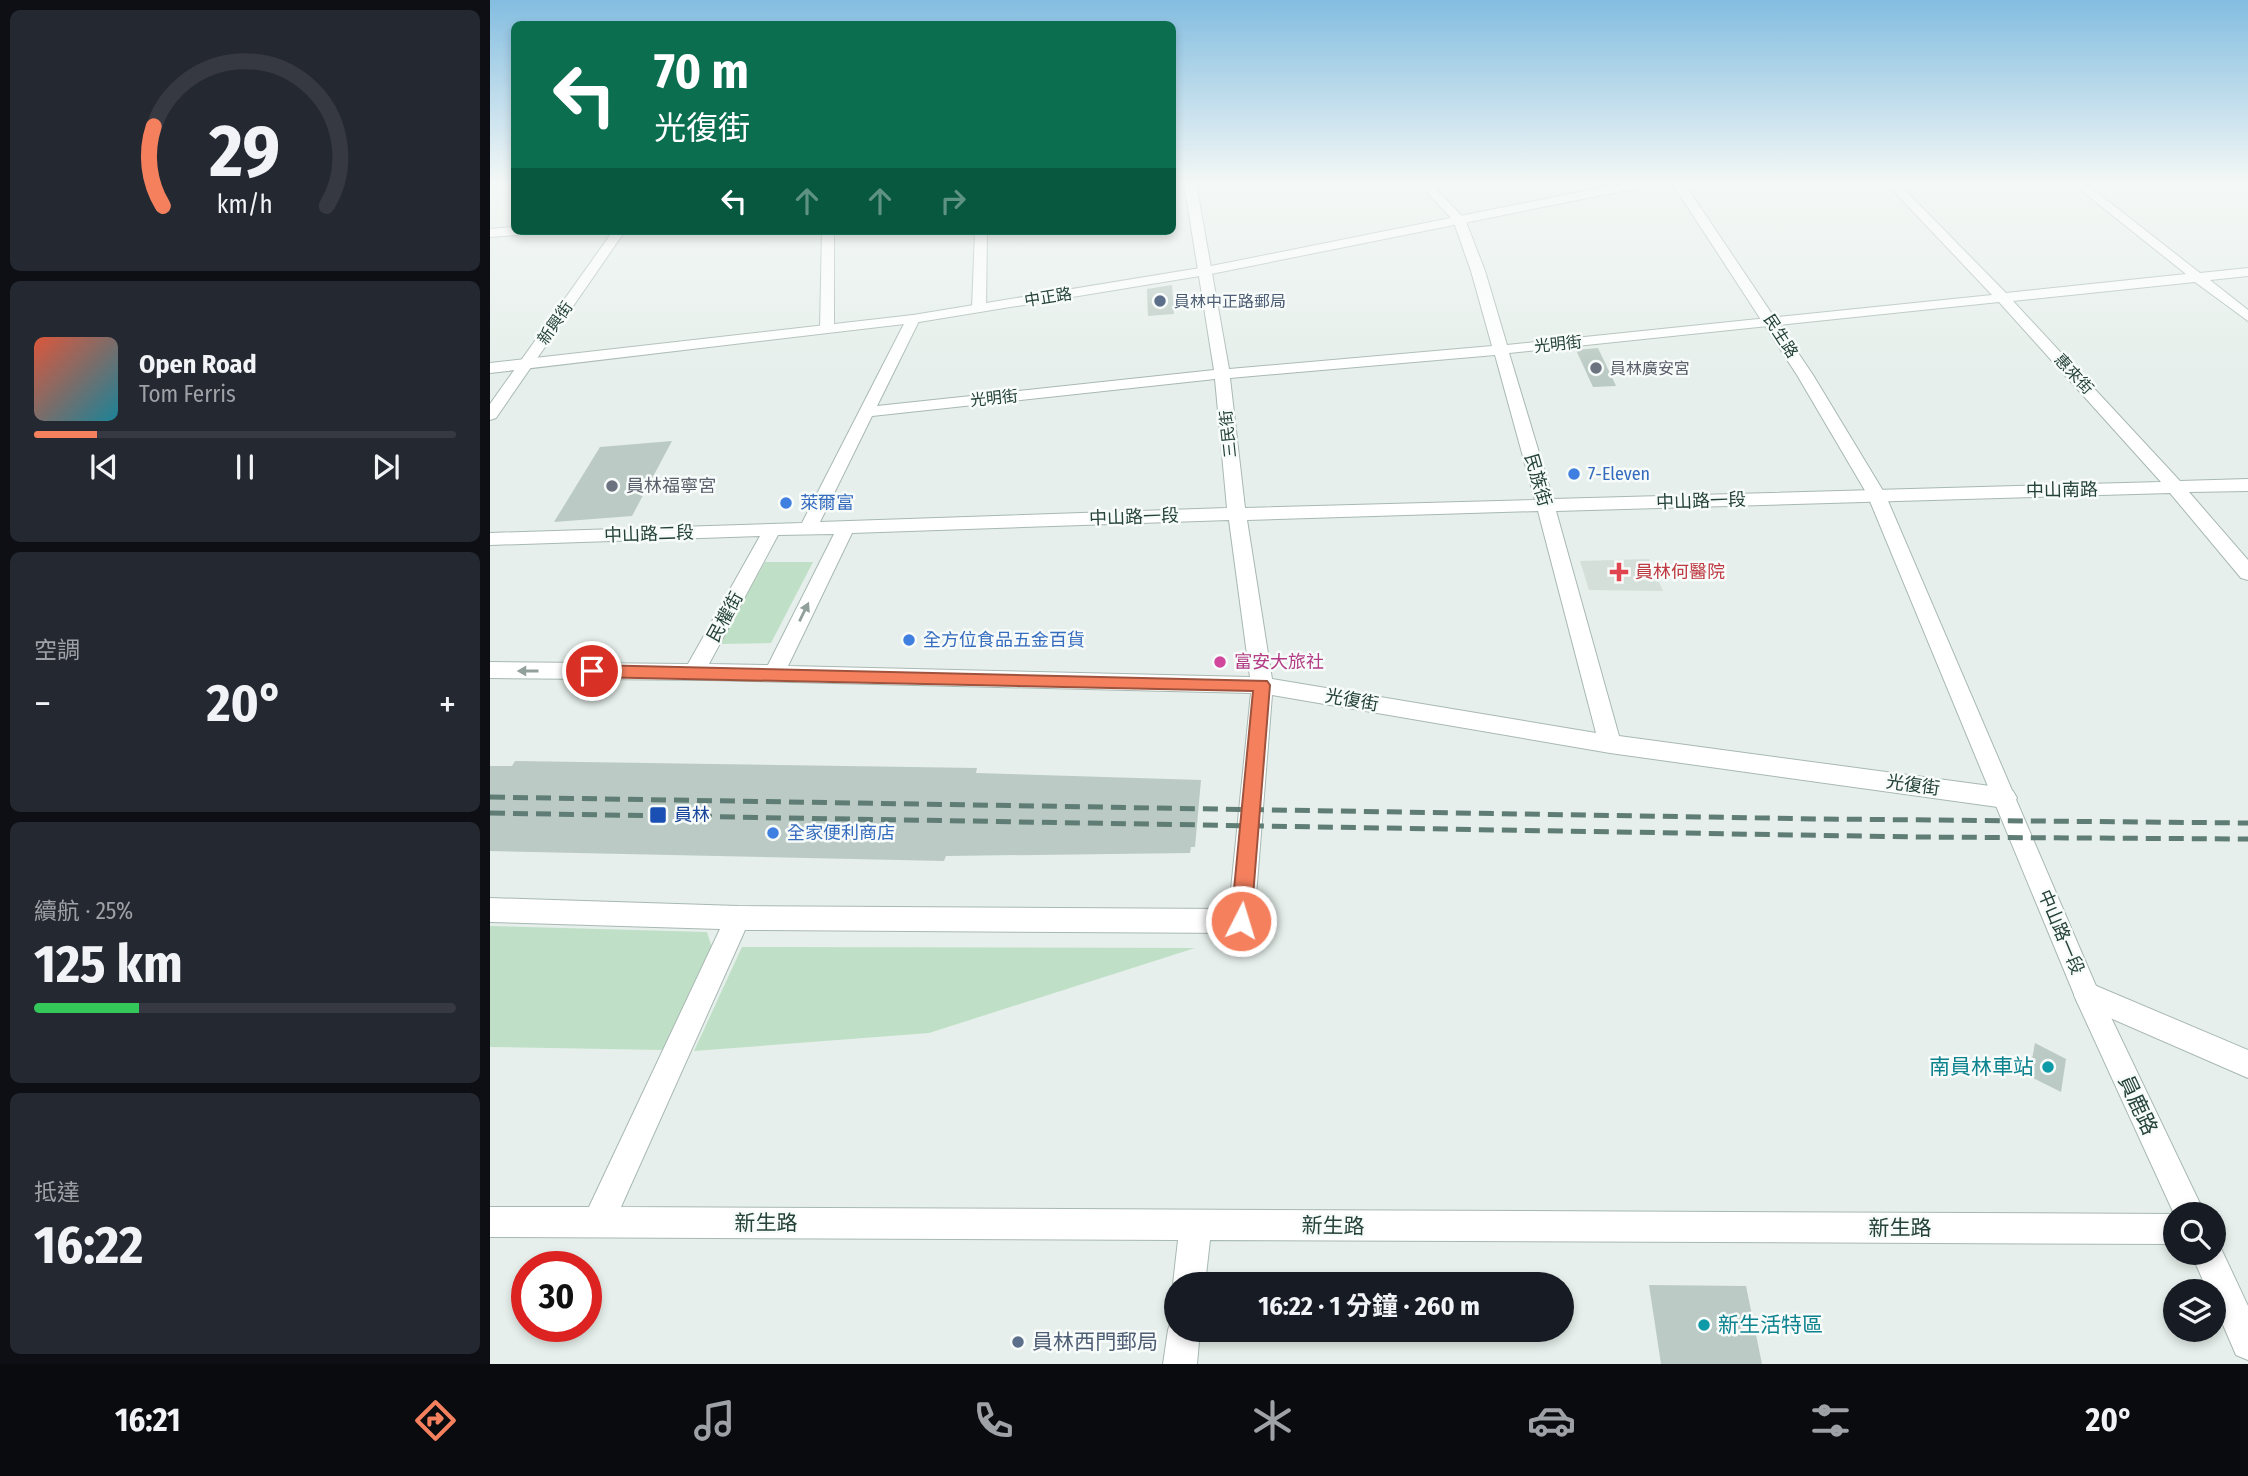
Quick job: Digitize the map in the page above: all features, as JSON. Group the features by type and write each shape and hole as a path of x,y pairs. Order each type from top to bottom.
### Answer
{"street":[{"name":"新興街","path":"490,415 607,247"},
{"path":"827,329 828,247"},
{"path":"979,308 981,247"},
{"name":"三民街","path":"738,918 1241,921 1262,685 1237,514 1222,374 1202,247"},
{"name":"中正路","path":"490,368 913,319 1206,271 1324,247"},
{"name":"民族街","path":"1469,247 1546,506 1610,744"},
{"name":"民生路","path":"1721,247 1835,421 1876,494"},
{"name":"惠來街","path":"1953,247 2178,488 2248,573"},
{"path":"2159,247 2248,317"},
{"name":"光明街","path":"867,412 1222,374 1500,350 2248,272"},
{"path":"808,528 913,319"},
{"name":"中山南路","path":"1876,494 2248,485"},
{"name":"中山路一段","path":"808,528 1876,494 2087,995 2248,1063"},
{"path":"774,674 846,527"},
{"name":"中山路二段","path":"490,539 808,528"},
{"name":"民權街","path":"694,672 772,530"},
{"path":"490,670 694,672"},
{"name":"光復街","path":"694,672 1262,685 1610,744 2004,797"},
{"path":"490,911 738,918 598,1223"},
{"name":"員鹿路","path":"2087,995 2184,1202"},
{"name":"新生路","path":"490,1222 2163,1229"},
{"path":"1190,1272 1196,1224"},
{"path":"2212,1265 2248,1343"},
{"path":"1180,1364 1183,1342"}],"shaded area":[{"name":"員林何醫院","path":"1649,559 1663,591 1589,590 1580,561"}],"green space":[{"path":"765,562 813,562 771,643 719,644"},
{"path":"490,926 707,932 713,951 663,1050 490,1047"},
{"path":"742,947 1195,948 929,1033 694,1051"}],"building":[{"name":"員林中正路郵局","path":"1172,285 1174,314 1148,316 1147,289"},
{"name":"員林廣安宮","path":"1598,348 1616,386 1593,387 1576,350"},
{"name":"員林福寧宮","path":"672,441 632,516 554,522 600,447"},
{"path":"515,761 977,768 976,773 1201,780 1195,847 1191,847 1190,853 946,856 944,861 490,851 490,766 512,766"},
{"name":"南員林車站","path":"2035,1043 2066,1059 2061,1092 2029,1076"},
{"name":"新生活特區","path":"1649,1285 1746,1286 1762,1364 1661,1364"}],"railway":[{"path":"490,797 1823,819 2248,823"},
{"path":"490,813 1917,837 2248,839"}],"place":[{"name":"員林中正路郵局","path":"1160,301"},
{"name":"員林廣安宮","path":"1596,368"},
{"name":"7-Eleven","path":"1574,474"},
{"name":"員林福寧宮","path":"612,486"},
{"name":"萊爾富","path":"786,503"},
{"name":"員林何醫院","path":"1619,572"},
{"name":"全方位食品五金百貨","path":"909,640"},
{"name":"富安大旅社","path":"1220,662"},
{"name":"員林","path":"658,815"},
{"name":"全家便利商店","path":"773,833"},
{"name":"南員林車站","path":"2048,1067"},
{"name":"新生活特區","path":"1704,1325"},
{"name":"員林西門郵局","path":"1018,1342"}],"route":[{"path":"592,671 1262,685 1241,921"}]}
